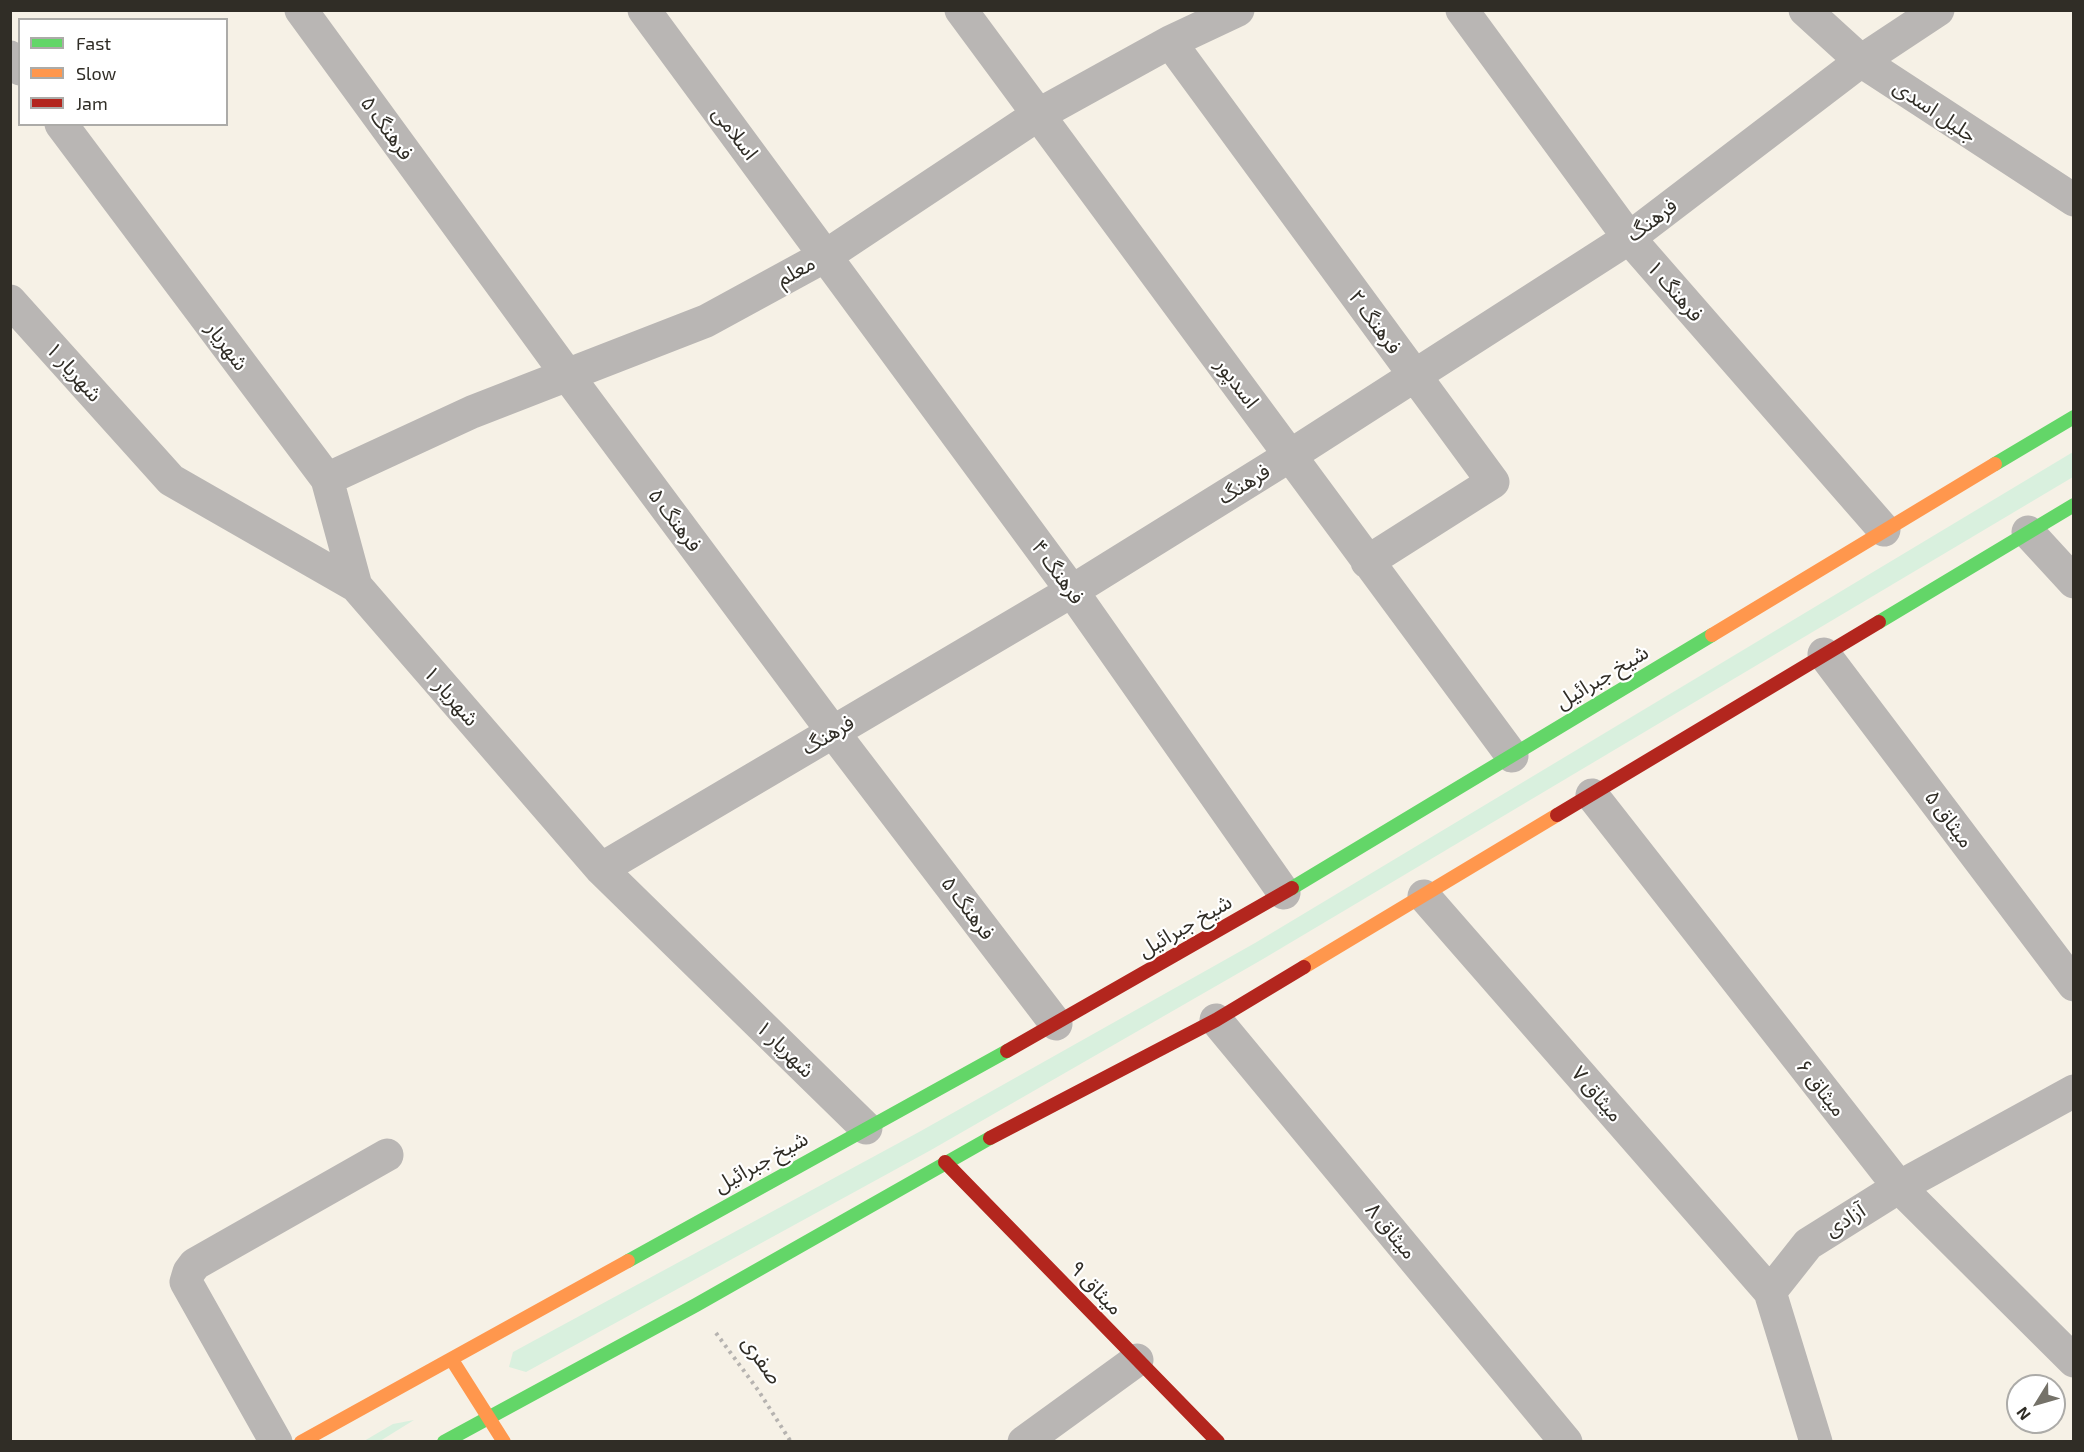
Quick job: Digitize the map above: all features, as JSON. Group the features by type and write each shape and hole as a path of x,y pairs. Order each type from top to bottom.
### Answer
{"street":[{"name":"فرهنگ ۵","path":"301,10 568,376 833,732 1056,1024"},
{"name":"اسلامی","path":"644,10 826,255"},
{"name":"اسدپور","path":"961,10 1036,116 1291,455 1367,562 1512,756"},
{"name":"معلم","path":"327,479 472,412 706,321 826,255 1036,116 1170,42 1238,10"},
{"name":"فرهنگ ۱","path":"1462,10 1629,238 1884,530"},
{"name":"جلیل اسدی","path":"1805,10 1861,61 2073,200"},
{"name":"فرهنگ","path":"601,869 1072,591 1291,455 1629,238 1861,61 1938,10"},
{"name":"فرهنگ ۲","path":"1170,42 1493,482 1367,562"},
{"name":"شهریار","path":"62,126 327,479 356,586"},
{"name":"فرهنگ ۴","path":"826,255 1072,591 1284,893"},
{"name":"شهریار ۱","path":"10,301 171,480 356,586 601,869 866,1128"},
{"name":"شیخ جبرائیل","path":"301,1442 1056,1024 1284,893 2073,417"},
{"path":"444,1442 696,1305 945,1162 1216,1020 2073,505"},
{"path":"2028,532 2073,582"},
{"name":"میثاق ۵","path":"1824,654 2073,985"},
{"name":"میثاق ۶","path":"1592,795 1899,1187 2073,1361"},
{"name":"میثاق ۷","path":"1424,896 1770,1292"},
{"name":"میثاق ۸","path":"1216,1020 1566,1442"},
{"name":"آزادی","path":"1770,1292 1808,1244 1899,1187 2073,1090"},
{"path":"276,1442 186,1282 189,1272 195,1264 387,1155"},
{"name":"میثاق ۹","path":"945,1162 1218,1442"},
{"path":"1770,1292 1816,1442"},
{"path":"452,1360 504,1442"},
{"path":"1024,1442 1137,1360"}],"path":[{"name":"صفری","path":"696,1305 758,1390 791,1442"}],"green space":[{"path":"2073,452 2073,477 1263,959 931,1150 526,1372 509,1367 513,1352 919,1132 1255,943"},
{"path":"414,1420 380,1441 364,1441 393,1424"}],"traffic: fast":[{"path":"1995,464 2074,417"},
{"path":"1879,622 2074,505"},
{"path":"1292,888 1712,635"},
{"path":"628,1261 1007,1051"},
{"path":"444,1442 696,1305 990,1138"}],"traffic: slow":[{"path":"1712,635 1995,464"},
{"path":"1304,967 1557,815"},
{"path":"301,1442 628,1261"},
{"path":"452,1360 504,1442"}],"traffic: jam":[{"path":"1557,815 1879,622"},
{"path":"1007,1051 1292,888"},
{"path":"990,1138 1216,1020 1304,967"},
{"path":"945,1162 1218,1442"}]}
